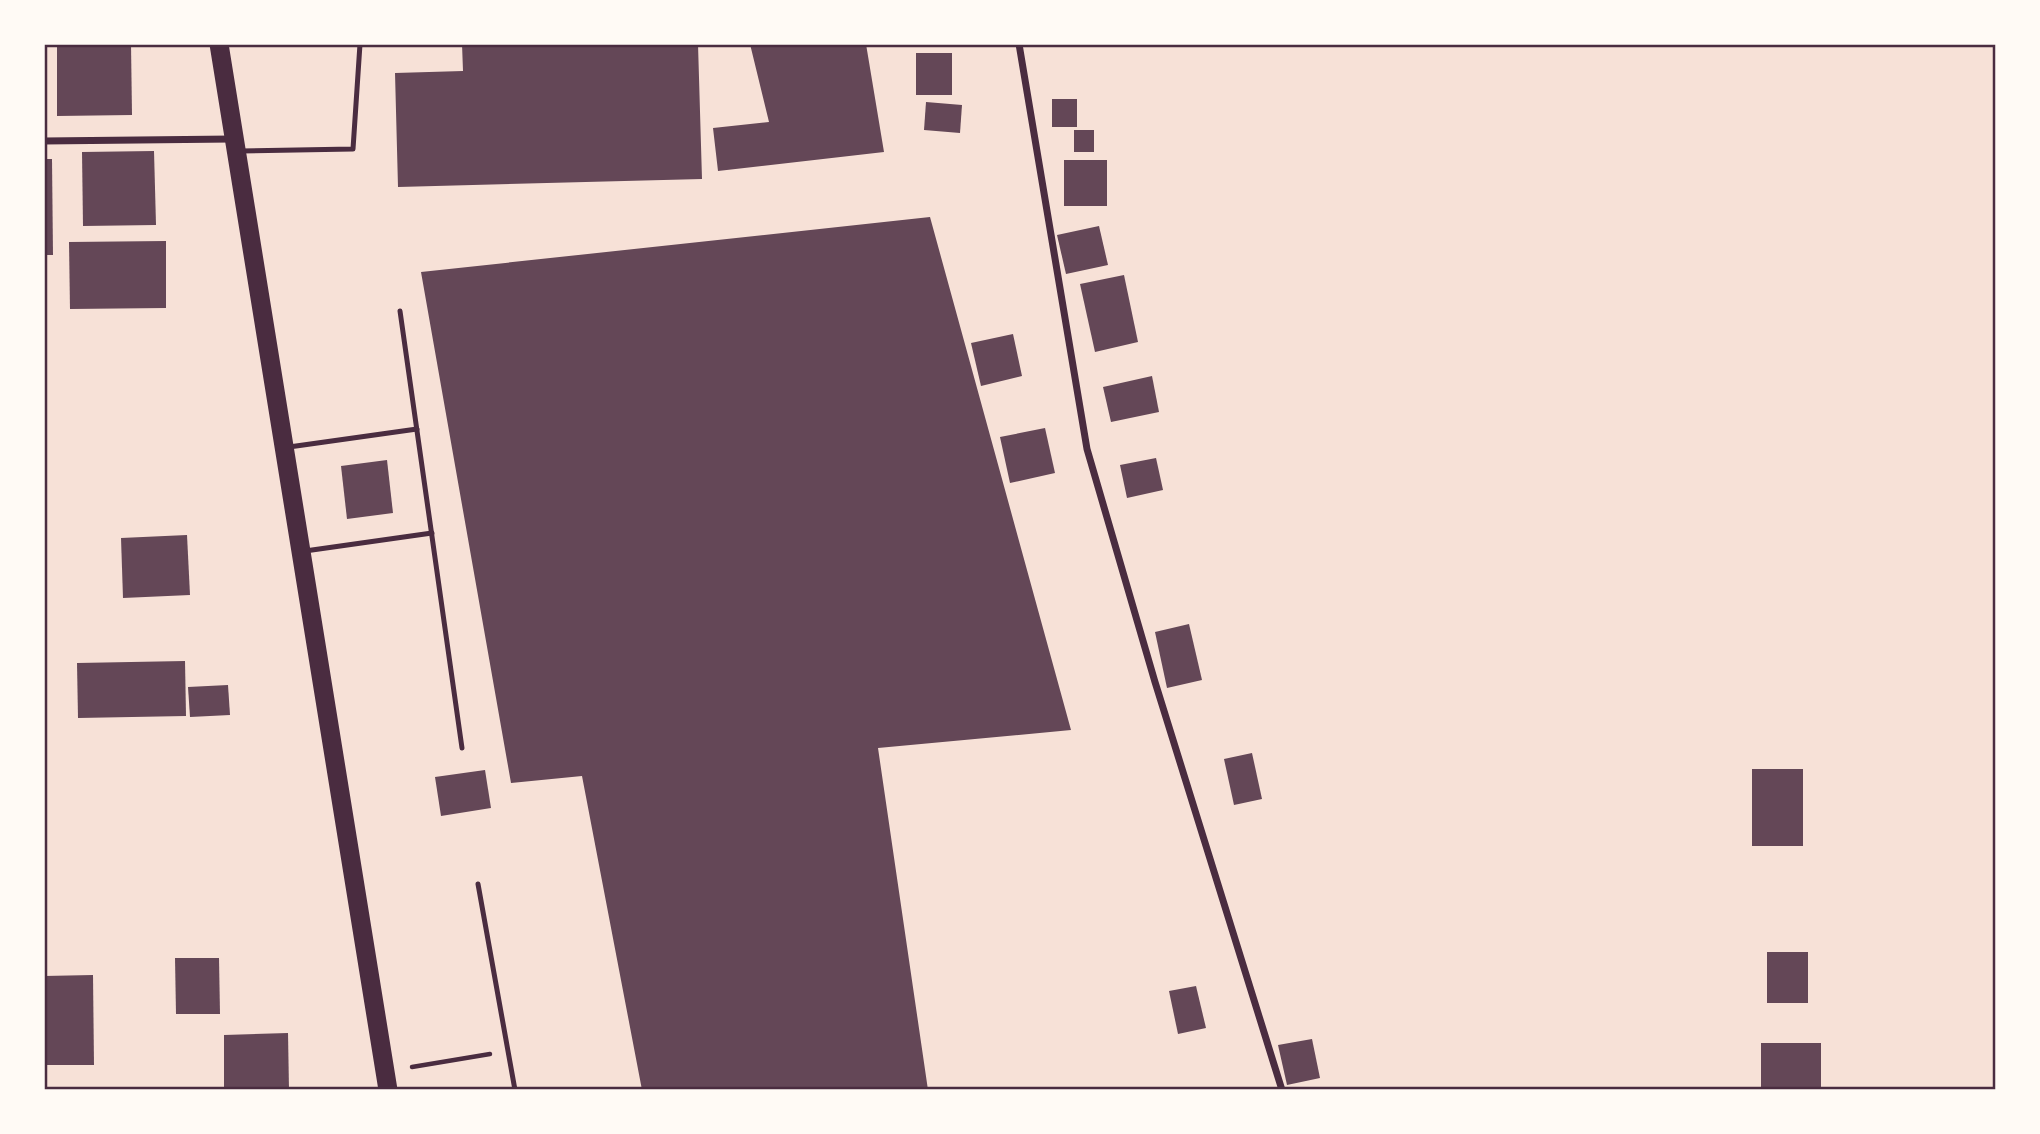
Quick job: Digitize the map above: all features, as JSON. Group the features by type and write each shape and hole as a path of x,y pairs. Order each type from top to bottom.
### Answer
{"highway":[{"path":"219,44 386,1081"}],"street":[{"path":"1019,44 1087,449 1155,682 1282,1090"},
{"path":"44,141 236,145"}],"lane":[{"path":"236,145 353,149 360,44"},
{"path":"400,311 462,748"},
{"path":"283,448 417,429"},
{"path":"302,551 432,533"},
{"path":"478,884 515,1090"}],"path":[{"path":"386,1081 508,1050"}],"building":[{"path":"57,44 131,44 132,115 57,116"},
{"path":"462,44 698,44 702,179 398,187 395,73 463,71"},
{"path":"750,44 866,44 884,152 718,171 713,128 769,122"},
{"path":"916,53 952,53 952,95 916,95"},
{"path":"1052,99 1077,99 1077,127 1052,127"},
{"path":"926,102 962,105 960,133 924,130"},
{"path":"1074,130 1094,130 1094,152 1074,152"},
{"path":"154,151 156,225 83,226 82,152"},
{"path":"44,159 52,159 53,255 44,255"},
{"path":"1064,160 1107,160 1107,206 1064,206"},
{"path":"930,217 1071,730 878,748 928,1090 642,1090 582,776 511,783 421,272"},
{"path":"1099,226 1108,265 1066,274 1057,235"},
{"path":"166,241 166,308 70,309 69,242"},
{"path":"1124,275 1138,342 1095,352 1080,284"},
{"path":"1013,334 1022,376 981,386 971,343"},
{"path":"1152,376 1159,412 1111,422 1103,387"},
{"path":"1045,428 1055,473 1010,483 1000,437"},
{"path":"1156,458 1163,490 1127,498 1120,465"},
{"path":"387,460 393,513 347,519 341,466"},
{"path":"187,535 190,595 123,598 121,538"},
{"path":"1189,624 1202,680 1167,688 1155,632"},
{"path":"185,661 186,716 78,718 77,663"},
{"path":"228,685 230,715 190,717 188,687"},
{"path":"1252,753 1262,799 1234,805 1224,759"},
{"path":"1752,769 1803,769 1803,846 1752,846"},
{"path":"485,770 491,808 441,816 435,777"},
{"path":"1767,952 1808,952 1808,1003 1767,1003"},
{"path":"175,958 219,958 220,1014 176,1014"},
{"path":"93,975 94,1065 44,1065 44,976"},
{"path":"1196,986 1206,1028 1178,1034 1169,991"},
{"path":"288,1033 289,1090 224,1090 224,1035"},
{"path":"1312,1039 1320,1078 1287,1085 1278,1045"},
{"path":"1761,1043 1821,1043 1821,1090 1761,1090"}]}
